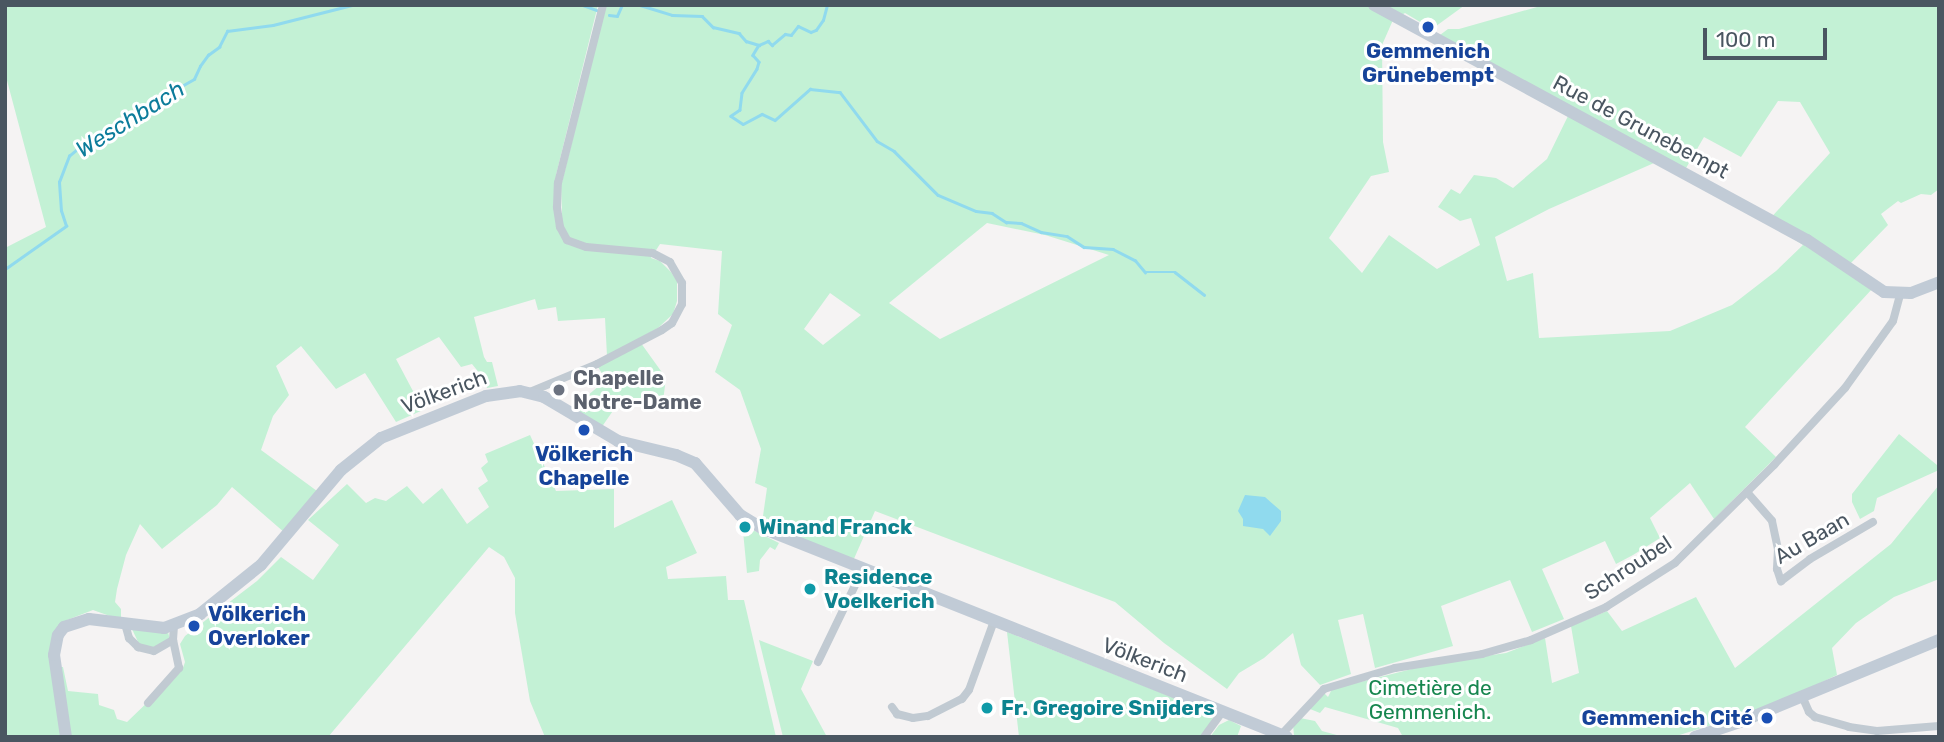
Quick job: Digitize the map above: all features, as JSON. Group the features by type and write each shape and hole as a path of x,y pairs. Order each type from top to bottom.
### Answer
{"main road":[{"name":"Rue de Grunebempt","path":"1374,5 1807,240 1884,292 1900,294"},
{"path":"1900,294 1939,282"},
{"name":"Völkerich","path":"66,737 55,661 55,644 64,627 81,620 174,626 200,614 261,565 335,477 381,438 505,391 530,392 618,441 685,458 704,472 731,505 750,521 863,569 1284,736"},
{"path":"1695,737 1714,734 1939,640"}],"street":[{"path":"530,392 597,364 662,330 672,323 682,304 682,283 670,262 642,251 586,247 567,240 560,228 556,207 558,183 603,5"},
{"name":"Schroubel","path":"1284,736 1313,698 1336,684 1395,668 1496,651 1531,640 1606,607 1675,563 1747,492 1845,388 1893,321 1900,294"},
{"name":"Au Baan","path":"1747,492 1772,521 1778,549 1777,569 1781,581 1810,559 1873,522"},
{"path":"818,662 863,569"},
{"path":"892,707 897,714 914,718 928,716 962,699 969,690 995,621"},
{"path":"125,624 129,638 146,650 154,652 173,640"},
{"path":"148,703 179,668 173,640 174,626"},
{"path":"1802,696 1809,712 1815,718 1849,727 1877,731 1939,726"},
{"path":"1205,737 1223,711"}],"green space":[{"path":"5,5 598,5 556,175 555,214 562,213 561,186 606,5 1465,5 1432,29 1405,13 1393,20 1382,45 1383,142 1389,172 1371,176 1329,238 1362,273 1389,235 1437,269 1480,245 1471,218 1460,221 1438,207 1451,189 1460,194 1474,175 1496,178 1513,188 1547,159 1568,116 1432,41 1448,29 1459,29 1544,5 1939,5 1939,189 1931,195 1921,194 1901,203 1898,201 1881,214 1888,225 1846,268 1872,289 1745,427 1776,457 1714,519 1690,483 1650,518 1660,538 1633,555 1616,564 1605,541 1542,569 1564,619 1532,632 1510,580 1441,606 1453,646 1375,668 1363,614 1338,620 1351,674 1320,685 1301,665 1293,633 1264,658 1239,673 1227,689 1164,643 1115,602 875,511 853,561 762,523 767,488 755,483 761,449 740,390 715,372 732,325 718,314 722,251 660,244 651,258 660,261 677,281 677,301 673,314 658,328 638,339 666,378 662,409 641,398 633,409 619,402 599,431 568,412 606,380 595,362 607,356 605,318 558,321 556,307 538,310 535,299 474,317 484,357 487,362 492,362 498,386 487,388 485,380 472,364 461,367 439,337 396,359 423,410 396,422 365,373 336,389 301,346 276,366 289,395 273,416 261,450 317,491 285,533 232,487 217,505 162,549 140,524 126,555 117,589 115,602 121,609 121,620 93,610 67,620 60,626 59,667 63,667 68,691 98,694 99,705 114,710 117,719 127,722 183,668 185,662 180,644 185,636 257,581 281,557 313,580 339,545 308,520 347,484 366,503 375,498 386,501 407,486 423,504 442,488 467,524 489,507 478,488 488,481 481,468 488,462 485,454 530,435 556,491 614,489 614,528 672,500 697,553 666,567 668,579 726,576 728,600 744,600 776,737 545,737 530,701 515,613 515,578 504,557 489,547 328,737 5,737 5,248 46,227 5,73","holes":["1778,101 1800,102 1830,153 1767,222 1803,245 1776,271 1732,305 1670,331 1539,338 1533,273 1507,281 1495,237 1549,209 1654,163 1682,175 1704,137 1741,157","987,223 1045,235 1109,255 940,339 889,303","830,293 861,315 823,345 804,329"]},
{"path":"1899,434 1937,465 1939,470 1877,498 1874,511 1860,519 1852,502 1852,494"},
{"name":"Cimetière de Gemmenich.","path":"1939,485 1939,579 1894,597 1856,623 1832,648 1837,675 1788,698 1737,717 1673,737 1403,737 1398,728 1325,707 1320,713 1310,709 1324,693 1328,697 1332,689 1432,664 1506,653 1545,638 1552,683 1579,673 1571,626 1607,611 1622,631 1696,597 1735,668 1891,544"},
{"path":"749,528 779,543 775,550 770,547 760,560 759,571 747,573 743,531"},
{"path":"132,629 168,632 170,640 151,648 139,644"},
{"path":"1007,632 1215,714 1202,737 1019,737"},
{"path":"759,640 813,661 801,689 827,737 783,737"},
{"path":"1300,718 1315,721 1322,731 1344,737 1294,736 1293,724"},
{"path":"1229,720 1241,726 1237,737 1210,737 1219,725"}],"water":[{"path":"1245,495 1265,497 1281,511 1281,521 1270,536 1263,529 1243,526 1243,519 1238,511"}],"waterway":[{"name":"Weschbach","path":"5,269 66,226 61,211 59,182 69,156 93,136 194,79 208,55 219,47 227,31 273,25 352,5"},
{"name":"Weschbach","path":"583,5 597,10"},
{"name":"Weschbach","path":"609,15 617,16 622,5"},
{"name":"Weschbach","path":"640,5 672,15 702,16 713,27 739,33 746,41 759,45 768,41 772,45 785,34 791,35 798,26 811,32 816,30 823,20 827,5"},
{"path":"759,45 753,55 759,62 757,69 742,93 740,110 731,116 743,124 762,114 775,120 810,89 840,92 877,141 894,151 938,195 976,211 992,213 1006,222 1021,223 1041,232 1067,236 1084,247 1113,249 1135,260 1145,272 1175,272 1204,295"}],"place":[{"name":"Gemmenich Grünebempt","path":"1428,27"},
{"name":"Chapelle Notre-Dame","path":"559,390"},
{"name":"Völkerich Chapelle","path":"584,430"},
{"name":"Winand Franck","path":"745,527"},
{"name":"Residence Voelkerich","path":"810,589"},
{"name":"Völkerich Overloker","path":"194,626"},
{"name":"Fr. Gregoire Snijders","path":"987,708"},
{"name":"Gemmenich Cité","path":"1767,718"}]}
